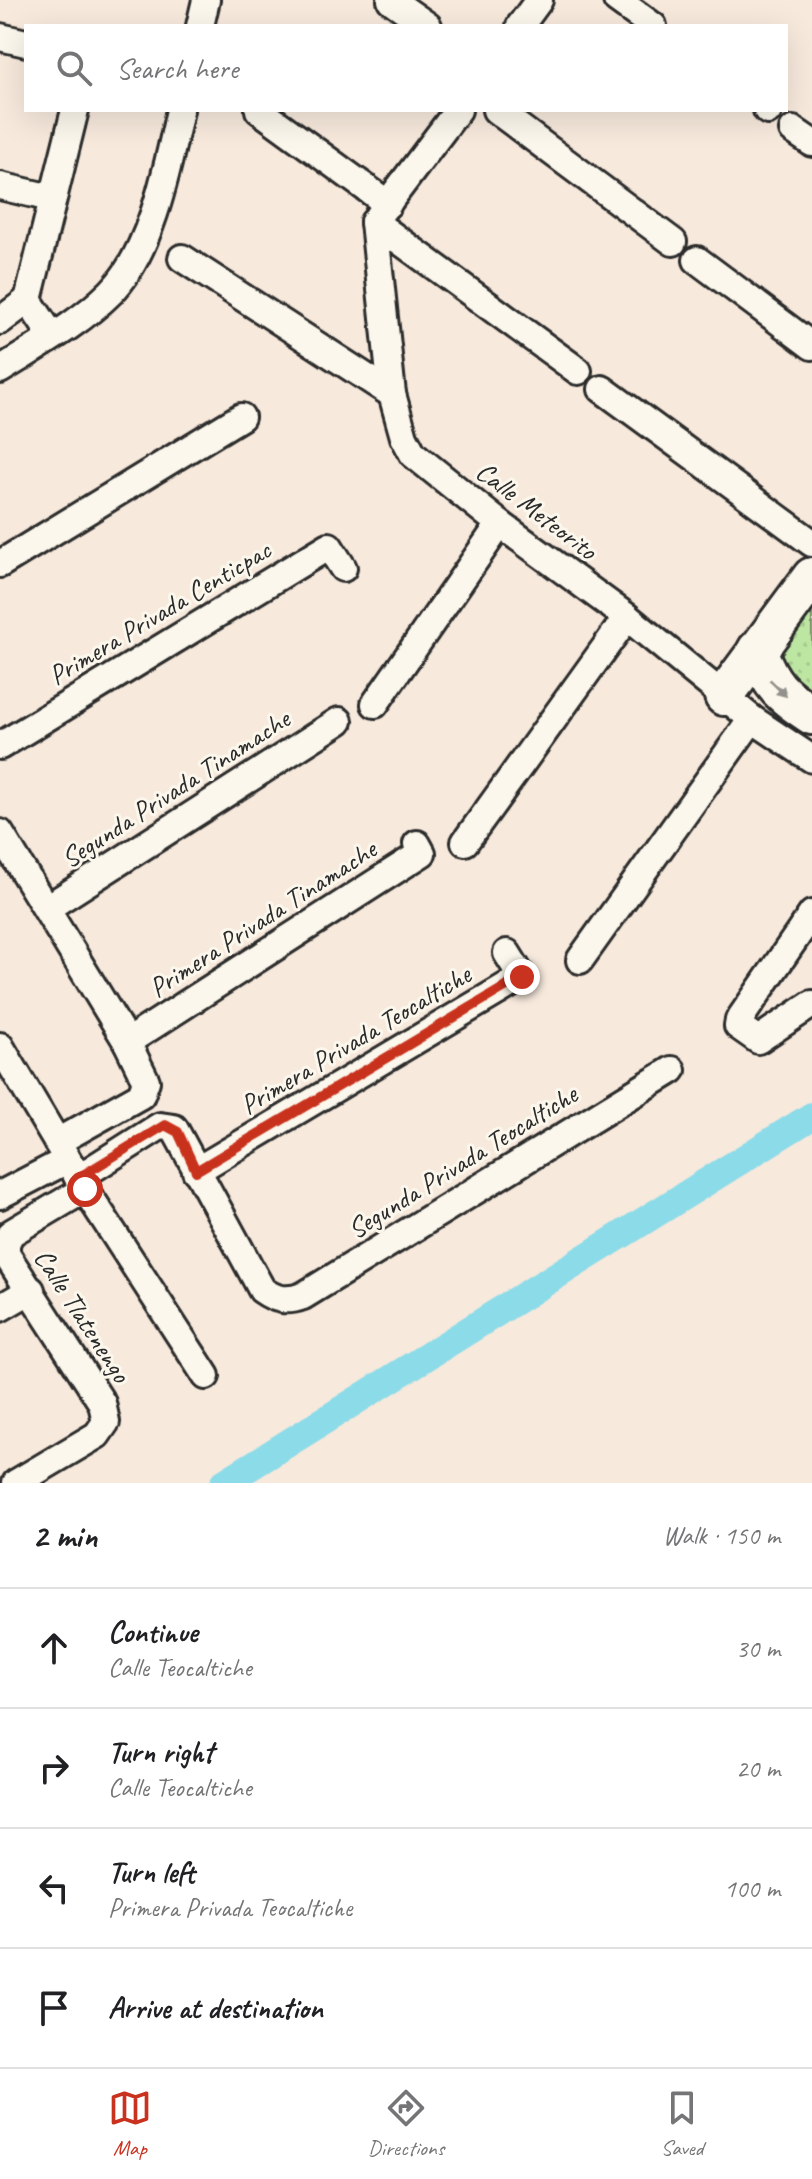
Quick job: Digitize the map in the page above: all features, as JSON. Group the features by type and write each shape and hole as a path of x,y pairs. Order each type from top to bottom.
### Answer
{"street":[{"path":"200,24 206,0"},
{"path":"391,0 425,24"},
{"path":"521,24 539,0"},
{"path":"617,0 650,24"},
{"path":"0,37 24,43"},
{"path":"0,321 28,300 74,112"},
{"path":"0,370 83,316 113,290 133,260 163,185 180,112"},
{"path":"261,112 381,213 578,371"},
{"path":"381,213 457,112"},
{"path":"499,112 673,242"},
{"path":"0,186 51,198"},
{"name":"Calle Meteorito","path":"381,213 392,394 404,437 413,454 500,524 627,617 738,707 812,759"},
{"path":"182,258 392,394"},
{"path":"697,260 812,346"},
{"path":"28,300 52,336"},
{"path":"602,389 812,543"},
{"path":"0,564 241,417"},
{"path":"375,704 500,524"},
{"name":"Primera Privada Centicpac","path":"0,746 329,546 343,568"},
{"path":"580,960 738,707 757,650 812,577"},
{"path":"465,842 627,617"},
{"path":"757,650 767,677 776,689 812,715"},
{"name":"Segunda Privada Tinamache","path":"47,908 339,721"},
{"path":"0,833 127,1042 146,1081 144,1091 72,1167"},
{"name":"Primera Privada Tinamache","path":"127,1042 422,853 417,844"},
{"path":"812,914 739,1020 738,1026 758,1040 812,1004"},
{"name":"Primera Privada Teocaltiche","path":"196,1171 522,977 507,953"},
{"path":"0,1046 72,1167 206,1376"},
{"name":"Segunda Privada Teocaltiche","path":"196,1171 262,1290 282,1300 303,1296 672,1070"},
{"path":"0,1195 165,1125 178,1132 196,1171"},
{"name":"Calle Tlatenengo","path":"16,1483 97,1435 106,1422 102,1403 6,1254 8,1237 72,1167"},
{"path":"0,1308 31,1290"}],"green space":[{"path":"812,601 812,703 777,658 787,635"}],"waterway":[{"path":"224,1483 812,1116"}],"route":[{"path":"85,1189 78,1178 165,1125 178,1132 196,1171 522,977"}]}
